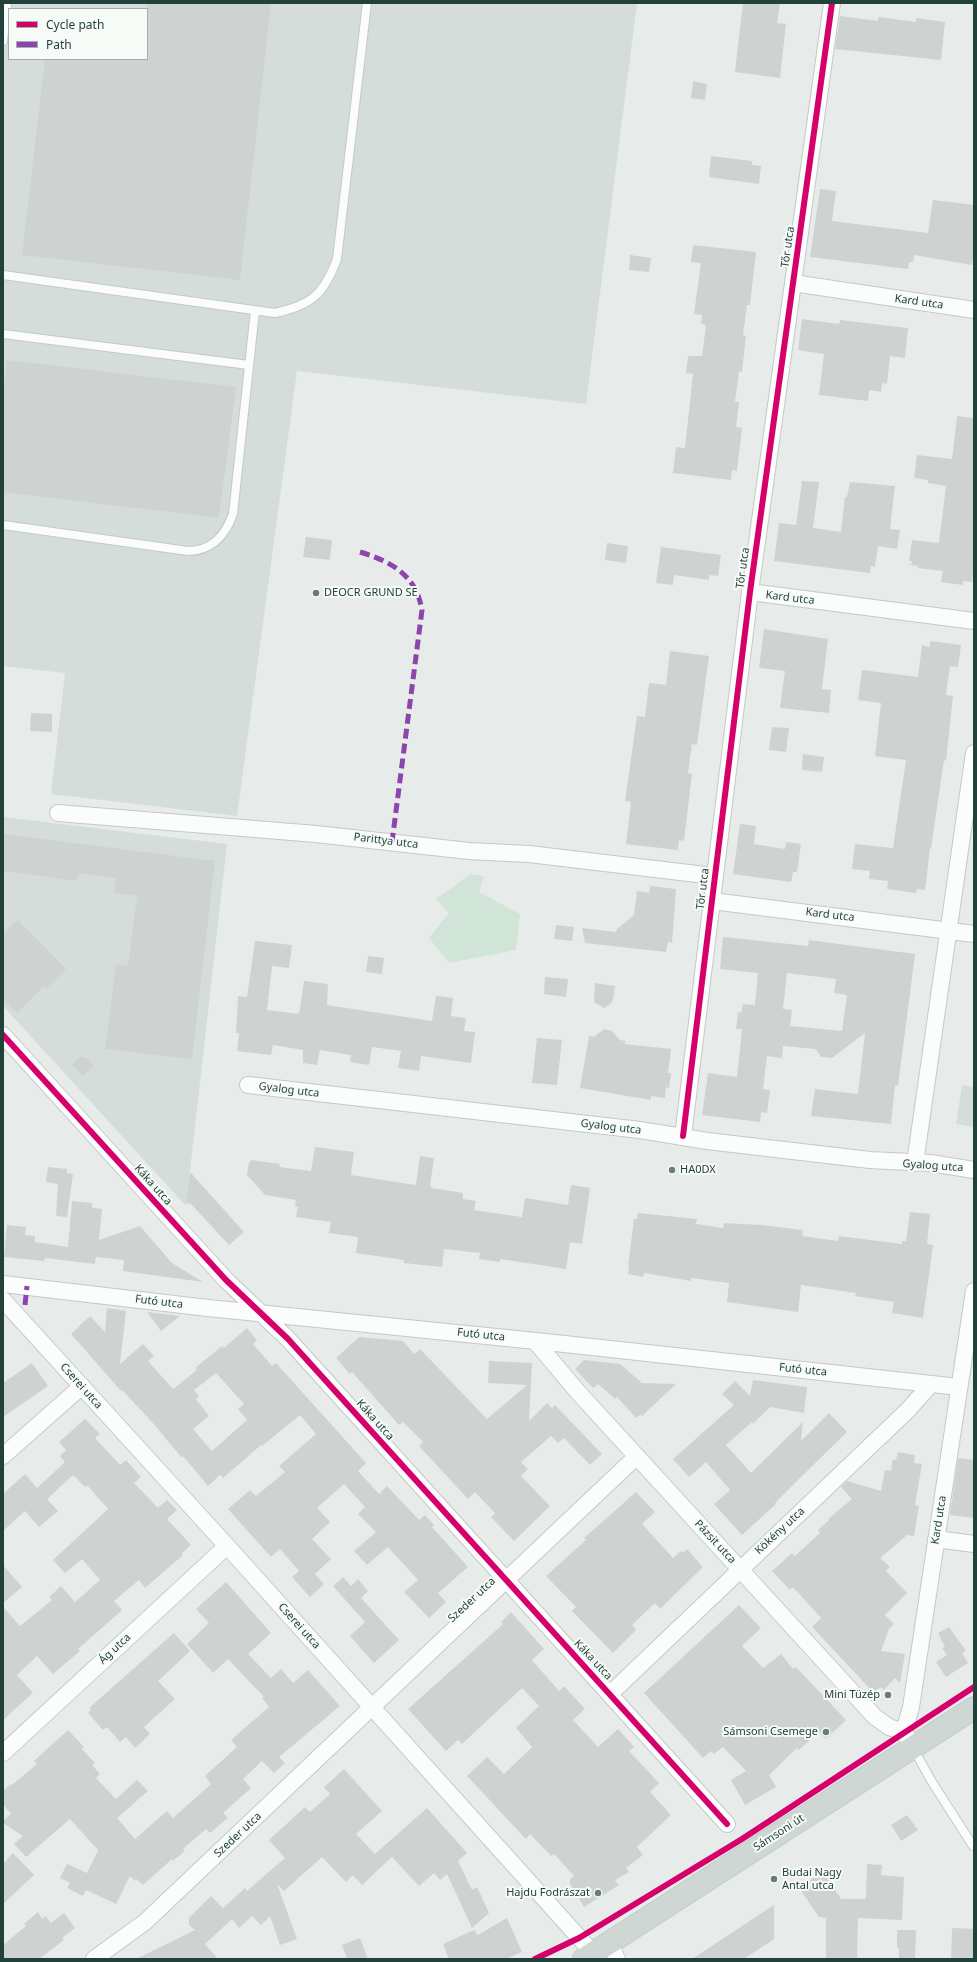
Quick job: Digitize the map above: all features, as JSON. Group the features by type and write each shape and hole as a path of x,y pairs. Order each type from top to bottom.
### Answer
{"main road":[{"name":"Sámsoni út","path":"601,1954 909,1740 974,1708"}],"street":[{"name":"Tőr utca","path":"683,1136 750,592 832,3"},
{"name":"Kard utca","path":"793,283 974,310"},
{"name":"Kard utca","path":"750,592 974,621"},
{"path":"915,1164 974,753"},
{"name":"Parittya utca","path":"58,813 316,834 469,851 529,854 714,876"},
{"name":"Kard utca","path":"712,900 974,934"},
{"name":"Káka utca","path":"3,1035 226,1280 288,1339 611,1693 727,1824"},
{"name":"Gyalog utca","path":"248,1085 683,1136 707,1141 855,1159 915,1164 937,1164 974,1170"},
{"name":"Futó utca","path":"3,1284 960,1388"},
{"name":"Kard utca","path":"909,1740 911,1707 974,1291"},
{"name":"Cserei utca","path":"3,1300 372,1707 601,1954"},
{"name":"Pázsit utca","path":"535,1341 637,1456 875,1717 909,1740"},
{"name":"Kökény utca","path":"611,1693 908,1410 931,1384"},
{"path":"3,1456 82,1386"},
{"name":"Szeder utca","path":"94,1959 144,1922 637,1456"},
{"path":"936,1539 974,1544"},
{"name":"Ág utca","path":"3,1753 227,1546"}],"lane":[{"path":"3,41 7,3"},
{"path":"3,276 275,313 295,309 312,300 330,278 337,259 367,3"},
{"path":"3,525 188,551 199,551 211,546 228,528 233,514 255,311"},
{"path":"3,334 249,365"},
{"path":"909,1740 932,1782 973,1846"}],"shaded area":[{"path":"3,3 637,3 586,404 297,371 237,816 51,794 65,673 3,666"},
{"path":"3,817 227,844 186,1206 3,1006"},
{"path":"962,1085 974,1087 974,1127 956,1124"}],"green space":[{"path":"471,874 484,876 479,892 520,914 516,950 449,963 429,938 449,913 436,899"}],"building":[{"path":"147,3 271,3 240,280 22,255 45,60 148,60"},
{"path":"743,3 780,3 777,23 786,24 780,78 735,72"},
{"path":"840,16 878,21 878,17 916,22 916,18 945,22 941,60 835,49"},
{"path":"693,81 707,84 705,100 691,98"},
{"path":"711,156 752,161 752,165 761,166 759,184 709,177"},
{"path":"820,189 836,191 832,221 928,233 933,200 974,205 974,252 972,265 914,255 913,262 909,262 908,269 810,257"},
{"path":"693,245 756,252 750,305 747,305 743,335 746,336 742,372 739,371 735,402 739,402 736,427 742,428 737,471 732,470 731,480 673,473 676,447 685,448 693,374 686,373 688,356 702,356 706,325 701,324 702,315 694,314 701,263 691,262"},
{"path":"630,255 651,258 649,272 629,270"},
{"path":"802,319 839,324 840,320 908,328 905,358 890,356 887,384 882,383 881,392 869,390 868,401 819,395 824,354 798,350"},
{"path":"7,360 236,387 219,518 3,492 3,395"},
{"path":"957,416 974,418 974,565 972,582 963,581 963,585 941,582 943,571 918,568 918,566 911,565 912,561 909,561 912,540 939,543 946,486 928,483 928,480 914,478 917,455 952,459"},
{"path":"802,481 819,482 813,528 841,532 845,497 847,497 850,482 895,486 890,529 900,530 897,549 878,546 875,567 871,566 870,573 774,561 779,523 796,525"},
{"path":"306,537 332,540 330,560 303,557"},
{"path":"607,543 628,546 626,563 605,560"},
{"path":"661,547 721,555 718,576 709,575 709,580 674,575 673,585 656,583"},
{"path":"764,629 828,639 822,689 831,690 829,713 780,708 785,671 759,668"},
{"path":"930,641 961,645 958,667 950,666 946,695 953,696 946,761 944,760 925,890 917,889 916,893 887,889 888,881 869,879 870,871 852,869 855,844 893,848 906,760 875,756 881,703 858,700 862,670 918,677 922,645 930,647"},
{"path":"670,651 709,656 697,745 692,744 688,773 692,774 684,841 679,840 678,850 626,844 631,802 625,801 637,716 645,717 649,683 666,685"},
{"path":"31,713 52,714 52,732 30,731"},
{"path":"772,727 789,728 786,752 769,750"},
{"path":"803,754 824,757 822,772 802,770"},
{"path":"740,824 756,826 754,844 785,849 786,842 801,844 797,872 793,872 791,882 733,874"},
{"path":"3,834 215,861 192,1059 105,1049 116,964 128,966 137,896 114,893 116,878 78,873 77,881 3,871"},
{"path":"650,886 676,889 672,943 668,942 666,952 585,943 582,928 616,932 617,929 634,915 637,891 649,893"},
{"path":"18,920 66,969 46,989 44,986 17,1013 3,999 3,933"},
{"path":"556,925 574,927 572,941 554,939"},
{"path":"723,937 808,946 809,940 915,954 898,1086 895,1085 891,1124 811,1116 815,1089 858,1094 865,1033 832,1058 821,1057 816,1049 783,1046 782,1058 767,1056 763,1089 770,1090 767,1113 761,1112 760,1122 702,1115 708,1073 737,1077 742,1029 736,1029 738,1012 741,1013 743,1004 755,1005 758,973 720,969","holes":["787,973 836,979 834,993 847,995 842,1031 790,1026 792,1010 783,1009"]},
{"path":"255,941 292,945 289,968 272,966 267,1010 299,1014 304,981 328,984 327,1005 432,1021 436,996 453,998 451,1016 466,1018 464,1031 475,1032 471,1063 421,1056 419,1071 398,1068 401,1051 372,1047 369,1065 350,1062 351,1055 320,1050 317,1065 303,1063 303,1050 273,1045 271,1055 237,1051 239,1033 236,1033 238,996 247,997"},
{"path":"368,956 384,958 382,974 366,972"},
{"path":"545,977 568,979 566,997 544,994"},
{"path":"595,983 615,986 613,1000 604,1008 594,1002"},
{"path":"604,1029 612,1031 620,1040 625,1041 625,1044 671,1049 668,1073 671,1073 669,1088 666,1087 665,1098 651,1096 651,1100 580,1088 589,1036 594,1037"},
{"path":"537,1038 562,1040 557,1085 532,1083"},
{"path":"80,1057 85,1057 94,1066 83,1076 72,1065"},
{"path":"315,1147 354,1152 351,1175 415,1185 420,1156 434,1158 430,1186 432,1188 463,1193 463,1199 476,1201 474,1210 522,1217 525,1198 568,1205 571,1185 590,1188 582,1244 570,1242 566,1269 500,1259 500,1262 479,1259 480,1253 444,1249 442,1267 404,1263 404,1260 356,1253 358,1237 329,1233 331,1222 296,1217 298,1207 295,1207 296,1200 265,1195 247,1175 249,1162 251,1162 251,1160 280,1164 279,1167 311,1171"},
{"path":"48,1167 67,1169 67,1173 73,1174 67,1217 56,1216 58,1184 46,1182"},
{"path":"190,1172 244,1232 229,1245 191,1204 186,1203"},
{"path":"72,1201 92,1203 92,1208 102,1209 99,1240 140,1226 172,1263 203,1282 123,1271 124,1260 96,1257 95,1264 45,1258 44,1261 4,1257 7,1225 26,1227 25,1235 35,1236 35,1242 68,1247"},
{"path":"910,1212 930,1214 927,1244 933,1245 923,1318 892,1313 894,1302 855,1296 856,1293 801,1285 798,1312 727,1302 729,1283 691,1278 691,1281 644,1273 643,1277 628,1274 634,1219 637,1219 638,1213 697,1219 696,1224 723,1228 724,1223 761,1225 803,1230 802,1236 838,1241 839,1236 902,1244 902,1241 906,1241"},
{"path":"107,1308 126,1311 120,1364 143,1344 154,1356 148,1361 173,1389 197,1370 195,1368 222,1346 224,1348 247,1328 257,1340 253,1344 272,1366 276,1363 366,1463 358,1471 379,1494 387,1486 419,1520 425,1515 434,1525 432,1527 468,1567 438,1593 446,1602 429,1618 404,1592 418,1580 388,1547 367,1565 354,1551 376,1532 358,1514 365,1507 344,1484 317,1508 330,1522 312,1539 331,1559 315,1574 324,1584 310,1597 292,1577 299,1571 280,1549 271,1557 228,1509 250,1490 256,1496 285,1472 279,1466 316,1434 300,1415 262,1446 261,1445 223,1478 220,1475 208,1486 183,1456 182,1458 152,1422 122,1390 121,1391 71,1334 90,1316 105,1332","holes":["216,1373 244,1404 238,1409 247,1420 212,1451 193,1429 209,1416 196,1399 199,1396 194,1390"]},
{"path":"147,1312 180,1316 161,1331"},
{"path":"359,1337 403,1341 414,1354 420,1349 487,1419 527,1385 488,1383 489,1361 532,1363 529,1421 547,1403 552,1408 555,1405 602,1454 590,1465 564,1438 558,1443 551,1436 521,1462 528,1469 521,1476 550,1506 514,1541 491,1517 495,1513 475,1492 468,1499 419,1446 423,1442 403,1422 399,1425 352,1372 350,1374 336,1358"},
{"path":"584,1360 620,1364 642,1383 676,1384 642,1416 641,1414 636,1418 617,1397 615,1399 598,1384 593,1388 575,1369"},
{"path":"32,1363 48,1386 3,1417 3,1383"},
{"path":"753,1380 807,1387 804,1413 770,1407 753,1424 752,1422 726,1445 751,1473 803,1422 801,1441 829,1413 847,1432 775,1503 776,1504 742,1535 714,1504 730,1490 706,1462 689,1477 673,1459 734,1405 722,1394 735,1381 750,1396"},
{"path":"85,1419 100,1434 95,1438 120,1465 126,1460 141,1477 134,1483 158,1508 167,1500 177,1510 167,1519 191,1545 181,1554 183,1555 145,1588 139,1580 114,1601 122,1610 78,1649 80,1651 53,1674 37,1656 17,1675 33,1693 3,1720 3,1607 20,1626 52,1600 49,1597 61,1586 75,1602 100,1580 82,1559 65,1573 53,1560 108,1509 87,1485 85,1487 73,1475 47,1499 58,1511 39,1527 25,1511 3,1531 3,1494 25,1474 37,1488 65,1462 60,1456 66,1450 59,1442"},
{"path":"898,1452 915,1455 914,1463 922,1464 915,1505 919,1506 914,1536 907,1535 880,1558 890,1567 886,1571 907,1593 885,1615 894,1624 889,1629 881,1651 905,1654 900,1683 895,1678 884,1690 880,1687 874,1693 812,1627 821,1618 793,1587 790,1590 772,1571 792,1553 795,1556 820,1533 818,1530 829,1520 828,1519 852,1499 841,1487 847,1481 881,1491 885,1470 891,1471 893,1459 896,1460"},
{"path":"958,1458 974,1460 974,1518 950,1515"},
{"path":"636,1492 655,1512 642,1524 673,1558 681,1551 683,1553 687,1549 703,1567 660,1609 655,1603 632,1625 636,1630 613,1653 572,1611 576,1607 546,1576 586,1540 584,1538"},
{"path":"3,1565 22,1587 3,1603"},
{"path":"343,1577 351,1586 358,1579 368,1591 361,1598 399,1640 374,1663 350,1636 365,1622 333,1586"},
{"path":"226,1582 271,1633 248,1654 271,1678 281,1669 293,1683 308,1670 340,1706 279,1757 285,1763 274,1773 262,1761 243,1779 251,1788 223,1813 228,1818 210,1833 206,1829 183,1849 185,1851 173,1861 172,1859 143,1885 137,1879 135,1881 130,1876 116,1904 86,1890 83,1896 67,1888 70,1883 60,1878 67,1864 87,1873 98,1850 70,1819 26,1857 14,1844 23,1836 3,1823 3,1821 11,1814 3,1804 3,1791 37,1764 34,1761 68,1730 84,1747 82,1749 95,1763 92,1765 100,1774 96,1778 116,1799 137,1780 148,1791 117,1818 135,1839 167,1811 173,1818 211,1784 205,1776 237,1747 231,1740 269,1707 262,1698 264,1697 228,1659 213,1673 187,1644 209,1623 196,1609"},
{"path":"739,1605 761,1628 742,1646 763,1668 781,1654 793,1669 796,1667 846,1720 826,1739 819,1732 799,1750 797,1748 769,1775 776,1787 745,1805 731,1780 746,1771 723,1747 714,1754 711,1751 703,1758 644,1693"},
{"path":"511,1612 544,1649 532,1660 559,1691 564,1686 585,1709 573,1720 598,1747 618,1729 634,1747 629,1751 659,1783 650,1792 671,1815 637,1847 643,1855 626,1868 629,1872 615,1880 619,1885 584,1907 570,1884 570,1879 574,1876 554,1854 551,1856 530,1834 526,1839 467,1776 487,1757 504,1774 532,1747 516,1728 539,1706 522,1688 462,1744 458,1740 446,1751 408,1709 503,1624 501,1622"},
{"path":"949,1627 966,1651 962,1653 968,1663 946,1677 936,1662 947,1655 942,1648 945,1647 938,1633"},
{"path":"174,1633 190,1651 158,1681 175,1699 144,1727 150,1734 135,1748 126,1737 120,1742 107,1727 103,1730 88,1713 91,1710 89,1708"},
{"path":"344,1769 382,1811 356,1834 375,1854 427,1808 467,1853 458,1861 472,1890 477,1887 489,1913 472,1928 447,1874 440,1880 434,1873 419,1886 392,1857 362,1885 353,1875 346,1882 322,1857 284,1891 277,1884 297,1939 280,1945 270,1916 261,1925 252,1916 239,1928 232,1919 205,1944 218,1959 136,1959 195,1930 189,1925 189,1918 211,1896 223,1908 245,1888 247,1891 285,1858 269,1840 305,1807 310,1812 330,1794 324,1787"},
{"path":"907,1815 918,1830 901,1841 891,1825"},
{"path":"13,1853 34,1875 3,1904 3,1864"},
{"path":"867,1864 882,1865 881,1875 904,1877 902,1920 858,1918 857,1959 826,1958 826,1918 819,1917 799,1888 823,1871 841,1899 866,1899"},
{"path":"774,1905 774,1939 744,1959 692,1959"},
{"path":"38,1912 42,1919 46,1916 51,1923 64,1913 75,1928 62,1938 64,1940 39,1959 3,1959 3,1945 26,1926 24,1924"},
{"path":"507,1918 522,1952 506,1959 449,1959 443,1944 474,1930 478,1935"},
{"path":"952,1928 974,1929 974,1959 951,1959"},
{"path":"897,1930 916,1930 915,1959 899,1959 899,1948 897,1948"},
{"path":"360,1938 368,1959 347,1959 342,1945"}],"marked path":[{"path":"360,552 382,560 401,572 414,588 419,598 422,610 392,842"},
{"path":"25,1305 27,1286"}],"cycle path":[{"path":"683,1136 750,592 832,3"},
{"path":"3,1035 226,1280 288,1339 727,1824"},
{"path":"535,1959 579,1938 742,1839 974,1687"}],"place":[{"name":"DEOCR GRUND SE","path":"316,593"},
{"name":"HA0DX","path":"672,1170"},
{"name":"Mini Tüzép","path":"888,1695"},
{"name":"Sámsoni Csemege","path":"826,1732"},
{"name":"Budai Nagy Antal utca","path":"774,1879"},
{"name":"Hajdu Fodrászat","path":"598,1893"}]}
